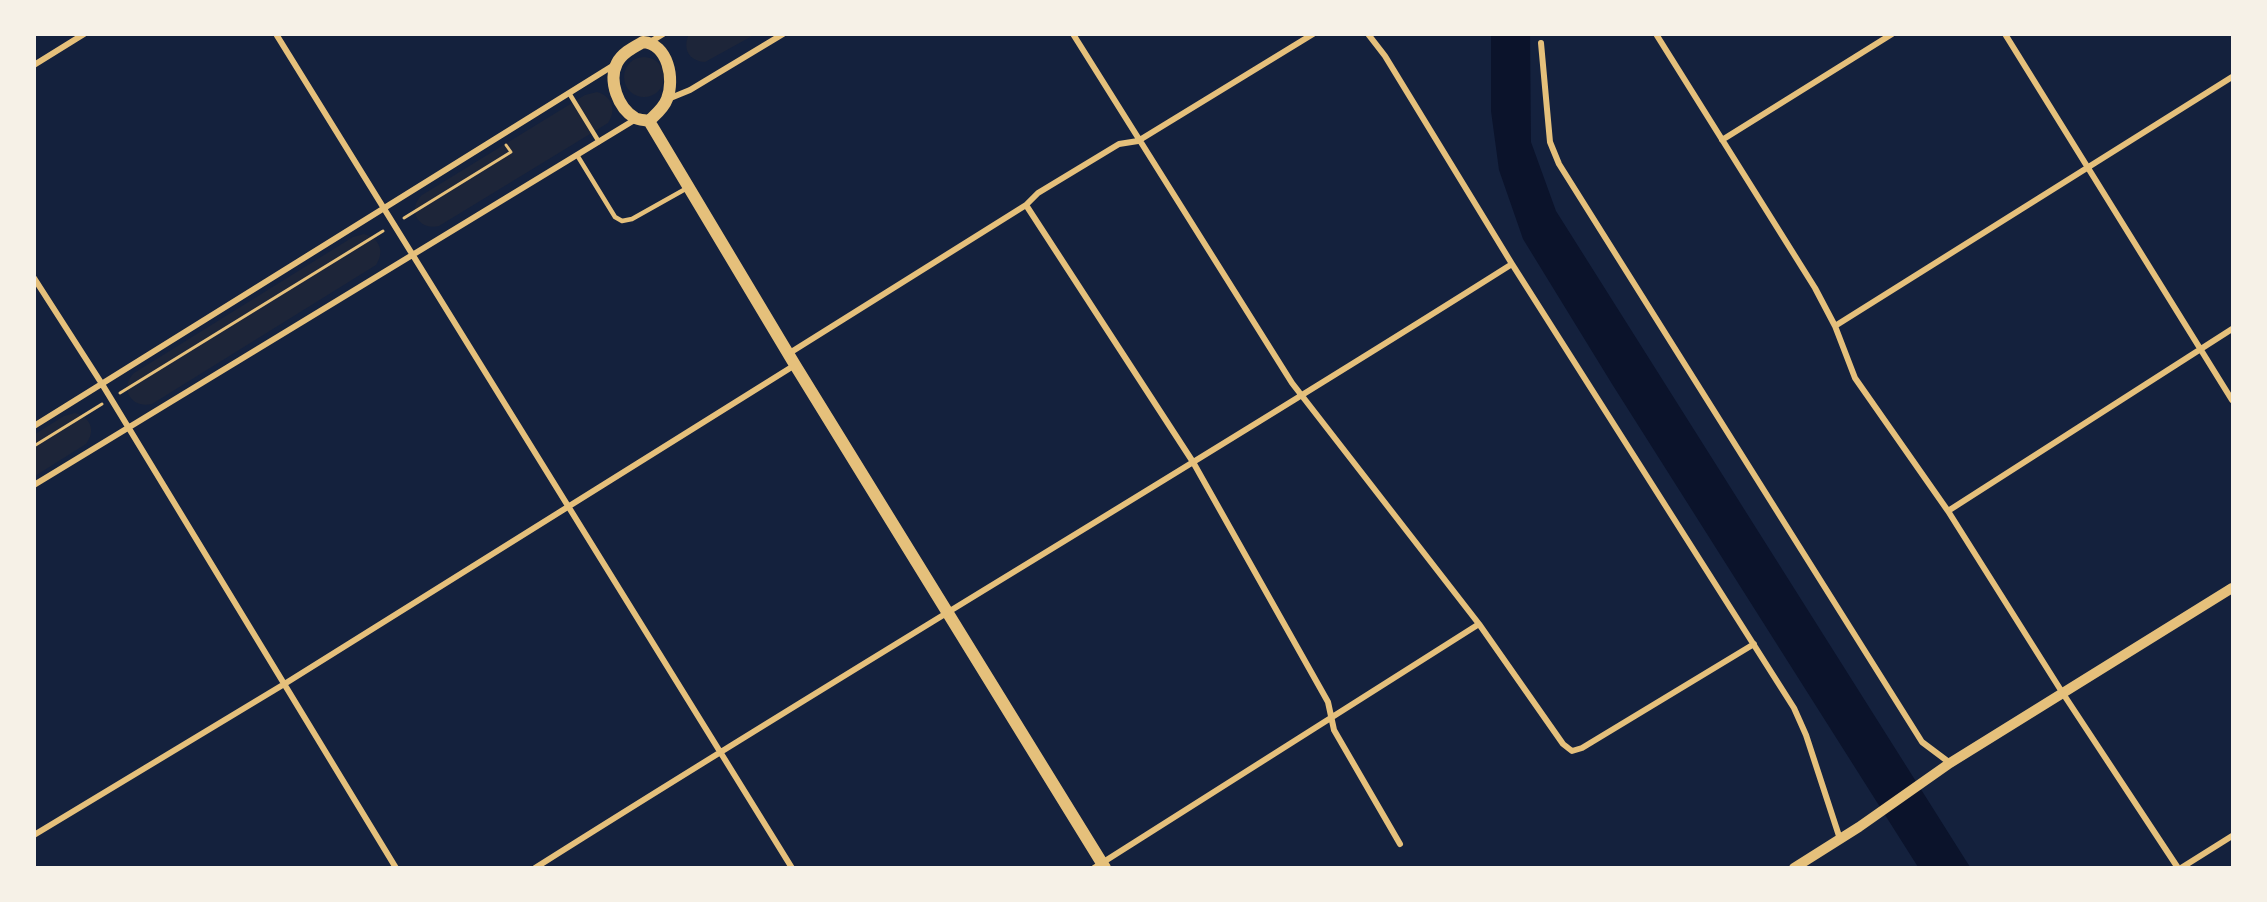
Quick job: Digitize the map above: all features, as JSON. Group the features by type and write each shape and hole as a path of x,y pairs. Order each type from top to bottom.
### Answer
{"main road":[{"path":"644,40 660,52 670,71 667,100 649,121 636,119 622,107 614,81 617,63 626,52 644,40"},
{"path":"649,121 788,354 948,611 1100,866"}],"street":[{"path":"34,65 84,34"},
{"path":"276,34 792,867"},
{"path":"644,40 663,34"},
{"path":"667,100 690,90 783,34"},
{"path":"1073,34 1138,141 1292,383 1479,624 1563,744 1572,751 1582,748 1754,644"},
{"path":"788,354 1026,206 1038,193 1119,144 1138,141 1313,34"},
{"path":"1368,34 1385,56 1512,264 1754,644 1800,723 1840,839"},
{"path":"1656,34 1815,288 1834,326 1855,378 1948,511 2062,692 2180,867 2232,836"},
{"path":"1722,140 1892,34"},
{"path":"2005,34 2232,400"},
{"path":"1541,43 1550,141 1559,164 1922,742 1950,763"},
{"path":"34,426 617,63"},
{"path":"1834,326 2232,76"},
{"path":"34,485 636,119"},
{"path":"1026,206 1193,462 1328,702 1334,730 1400,844"},
{"path":"535,867 948,611 1304,396 1512,264"},
{"path":"34,278 286,683 396,867"},
{"path":"1948,511 2232,329"},
{"path":"34,835 286,683 795,365"},
{"path":"1794,867 1859,827 1950,763 2232,588"},
{"path":"1100,866 1331,716 1479,624"}],"lane":[{"path":"569,93 599,141"},
{"path":"577,154 615,217 622,221 632,219 688,187"}],"path":[{"path":"34,446 511,152 500,135"}],"shaded area":[{"path":"689,34 754,35 705,62 691,57 688,53 686,45"},
{"path":"1491,35 1530,35 1531,142 1556,211 1970,867 1918,867 1612,384 1523,239 1499,170 1491,111"},
{"path":"644,57 658,63 664,77 658,91 644,97 630,91 624,77 630,63"},
{"path":"597,92 612,104 611,118 608,123 439,226 426,225 417,218 415,207 422,195 585,95"},
{"path":"364,234 374,239 379,246 380,255 376,265 152,404 138,403 130,396 128,385 134,373 353,237"},
{"path":"75,413 85,418 90,425 91,434 86,444 35,476 35,434 64,416"}]}
